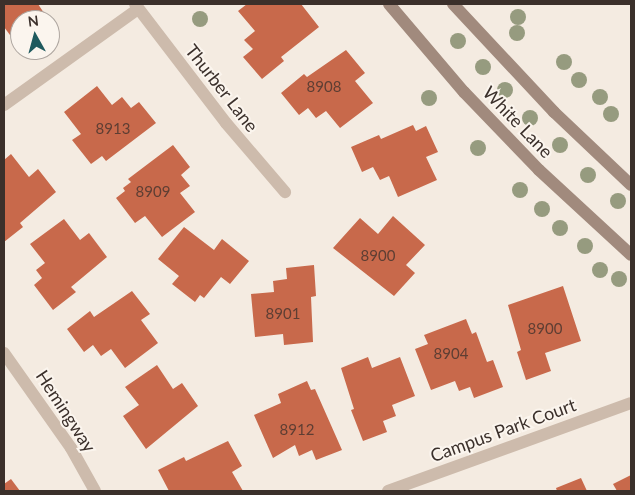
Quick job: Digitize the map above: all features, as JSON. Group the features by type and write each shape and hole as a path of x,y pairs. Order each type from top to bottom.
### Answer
{"main road":[{"name":"White Lane","path":"389,4 464,92 539,170 631,255"},
{"name":"White Lane","path":"453,4 554,112 631,184"}],"street":[{"path":"4,105 136,6"},
{"name":"Thurber Lane","path":"136,6 226,123 285,192"},
{"name":"Hemingway","path":"4,353 71,448 95,491"},
{"name":"Campus Park Court","path":"388,491 631,403"}],"building":[{"path":"4,4 38,4 42,10 10,10 10,35 4,27"},
{"path":"247,4 301,4 319,27 281,57 284,61 262,79 243,57 253,49 244,40 255,31 238,11"},
{"path":"346,50 365,73 355,81 373,103 340,128 326,111 316,118 308,108 299,115 281,93 304,74 307,77"},
{"path":"97,86 112,105 122,97 131,108 139,102 156,123 106,161 102,156 91,164 72,140 81,134 64,112"},
{"path":"413,125 416,131 426,126 438,152 426,157 437,180 398,197 389,176 380,180 373,167 362,172 351,147 379,135 381,139"},
{"path":"173,145 190,167 181,175 190,186 180,193 195,212 162,237 145,216 135,223 116,198 125,191 123,188 131,182 128,179"},
{"path":"11,154 29,177 38,169 56,192 20,223 23,227 4,242 4,160"},
{"path":"393,216 425,245 406,265 415,273 394,296 333,248 360,218 378,234"},
{"path":"64,219 80,240 89,233 107,257 71,287 76,292 53,310 34,285 42,278 36,270 45,263 30,244"},
{"path":"184,227 214,250 222,239 249,261 230,284 221,277 204,298 200,295 195,302 172,284 179,276 158,259"},
{"path":"314,265 316,296 311,297 313,342 284,345 283,334 255,337 251,294 274,292 273,281 287,279 286,268"},
{"path":"563,286 581,341 545,353 551,371 526,380 517,352 521,350 508,305"},
{"path":"132,291 150,314 141,320 158,343 125,368 111,349 101,356 93,345 84,352 67,329 90,311 94,317"},
{"path":"466,319 472,334 476,332 487,362 493,360 503,387 474,398 470,387 459,391 455,381 431,390 415,349 428,344 424,335"},
{"path":"368,357 372,368 400,357 415,396 392,405 396,416 383,421 387,432 363,441 351,410 354,409 341,368"},
{"path":"157,365 173,389 182,383 198,406 146,449 123,416 139,405 125,387"},
{"path":"307,381 311,390 315,389 342,450 316,460 312,450 299,456 295,445 273,458 254,415 281,403 278,394"},
{"path":"228,441 242,466 232,472 243,491 169,491 158,470 184,457 186,461"},
{"path":"631,475 631,491 617,491 613,484"},
{"path":"581,478 587,491 557,491 556,488"},
{"path":"11,479 20,491 4,491 4,484"}]}
